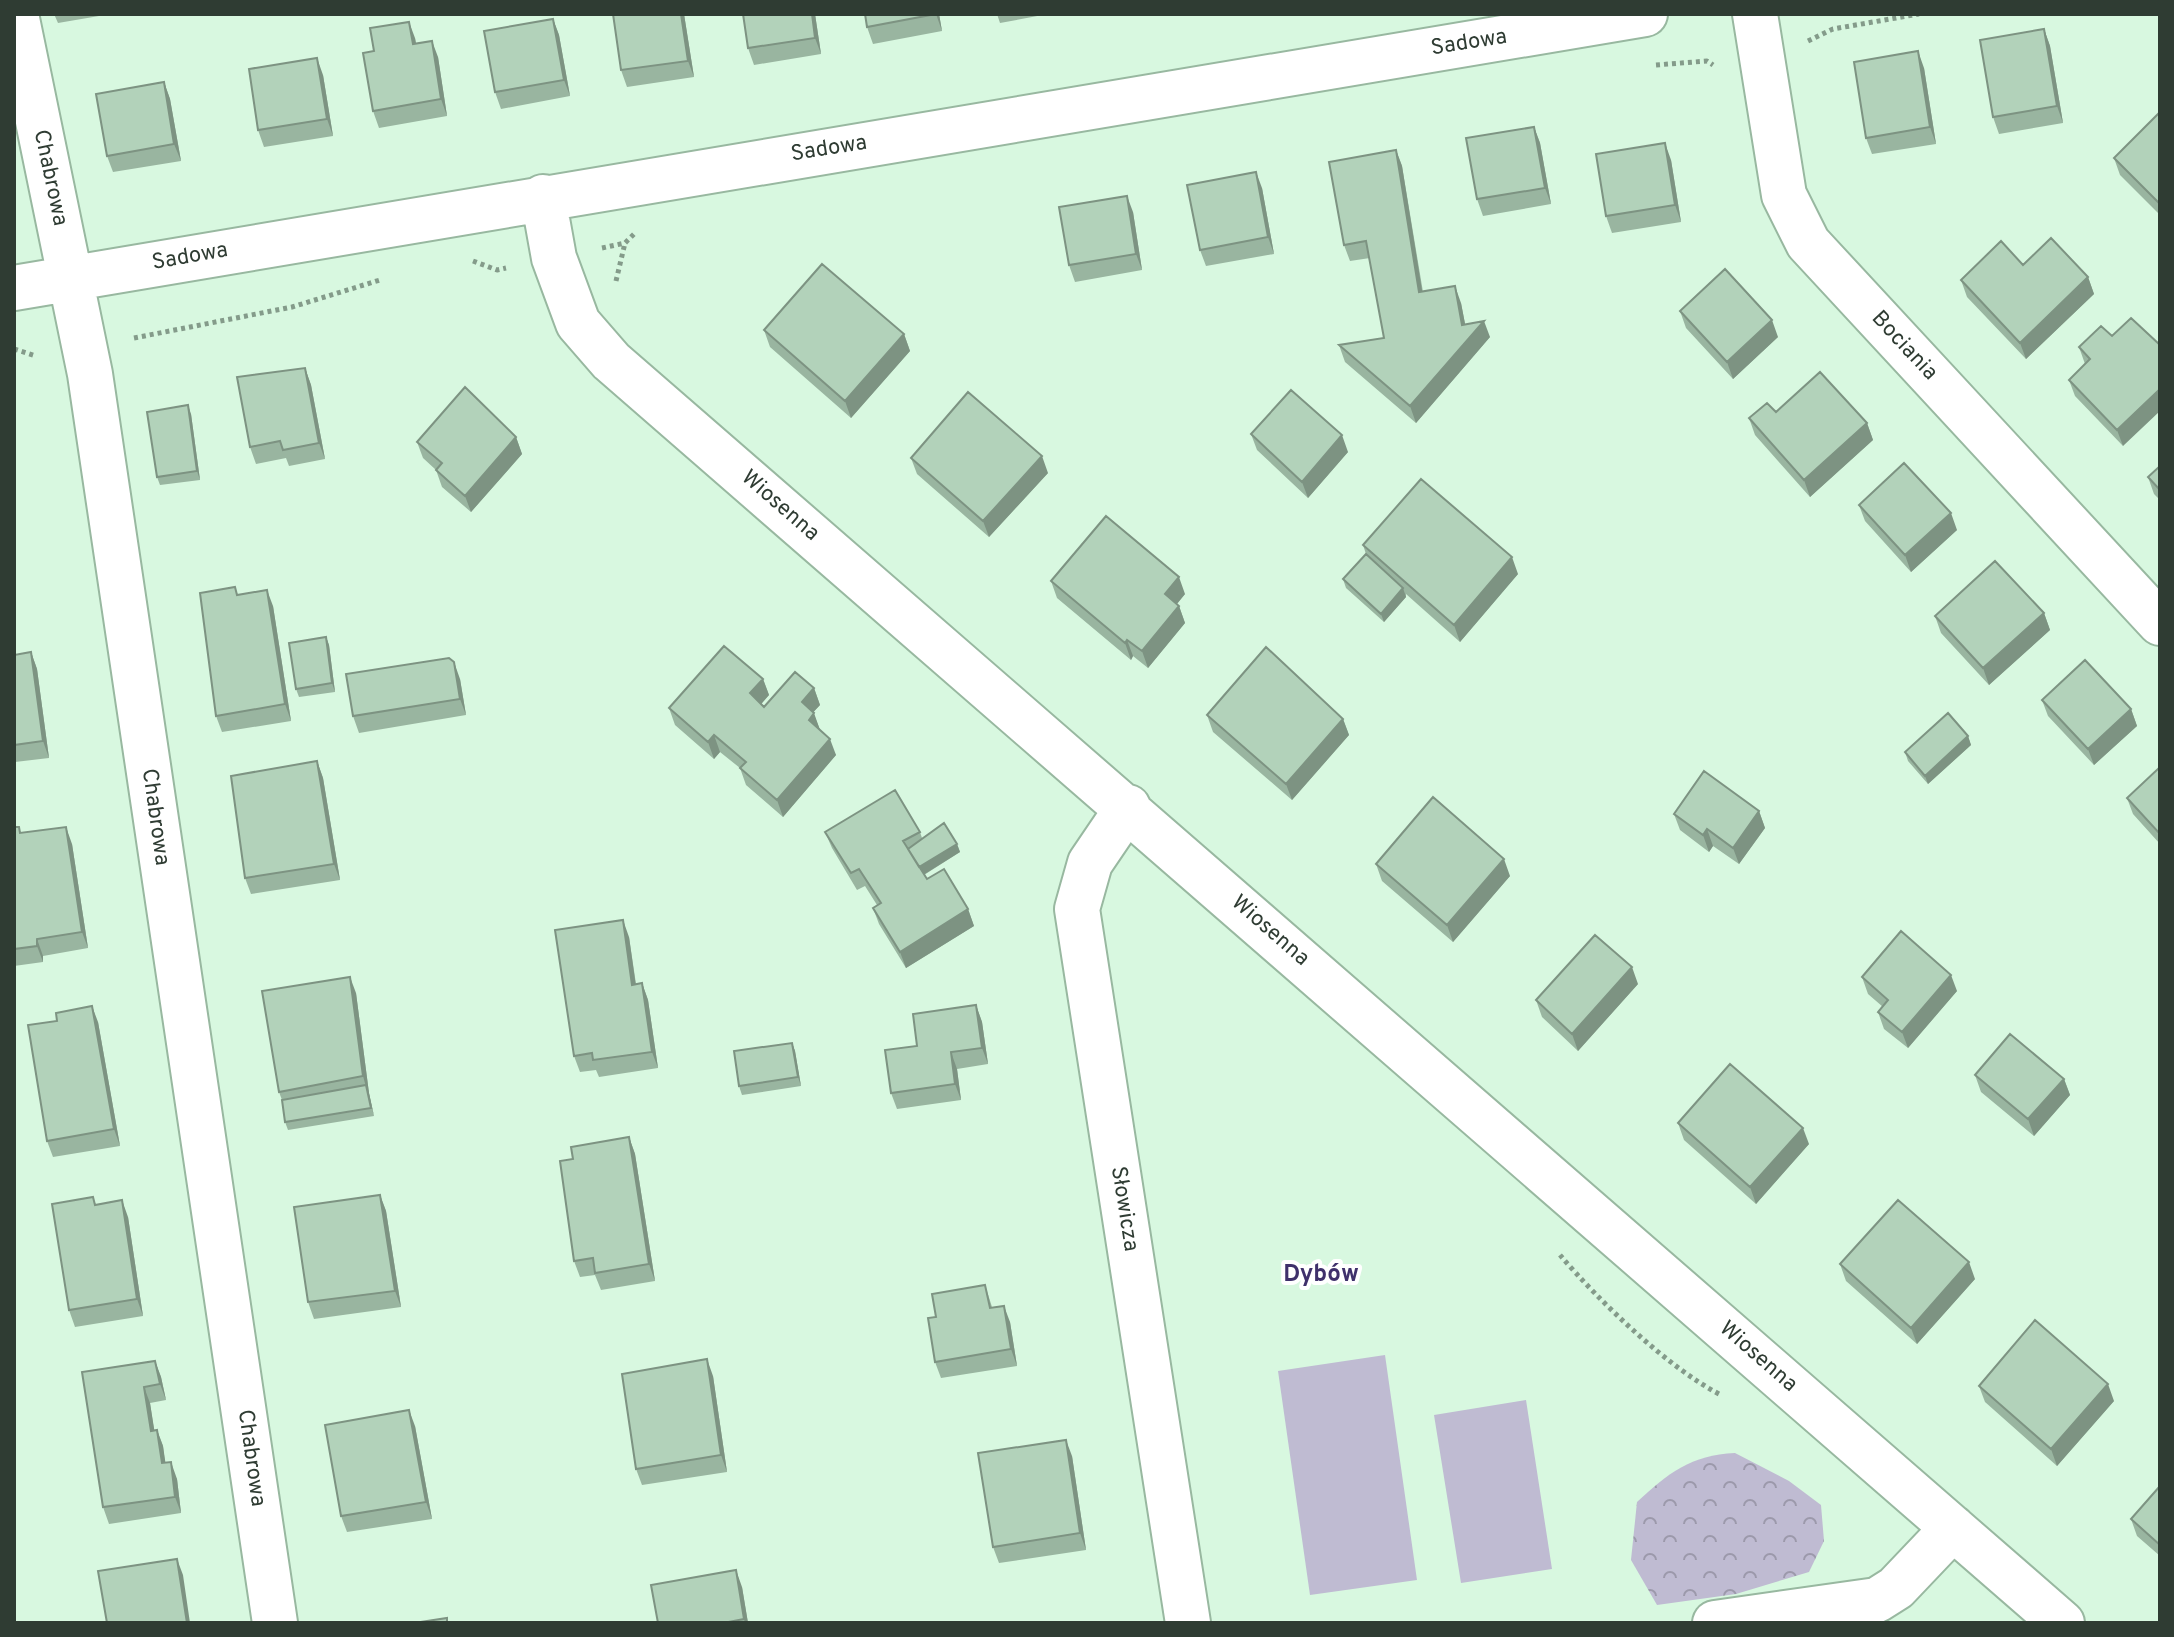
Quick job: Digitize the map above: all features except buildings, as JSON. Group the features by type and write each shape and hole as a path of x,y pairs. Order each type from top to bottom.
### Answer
{"street":[{"name":"Chabrowa","path":"16,14 90,374 275,1623"},
{"name":"Sadowa","path":"14,288 1645,14"},
{"name":"Bociania","path":"1755,14 1784,195 1808,243 2160,623"},
{"name":"Wiosenna","path":"543,197 554,258 578,323 611,361 1128,807 2062,1623"},
{"name":"Słowicza","path":"1128,807 1090,863 1077,909 1188,1623"},
{"path":"1715,1623 1877,1600 1896,1588 1953,1528"}],"path":[{"path":"14,349 36,356 50,384 123,367 135,336 292,307"}],"green space":[{"path":"1385,1355 1417,1580 1310,1595 1278,1371"},
{"path":"1526,1400 1552,1569 1461,1583 1434,1415"},
{"path":"1735,1453 1789,1481 1821,1505 1824,1541 1809,1572 1736,1594 1657,1605 1631,1560 1637,1502 1681,1467 1705,1457"}],"district":[{"name":"Dybów","path":"1321,1275"}]}
